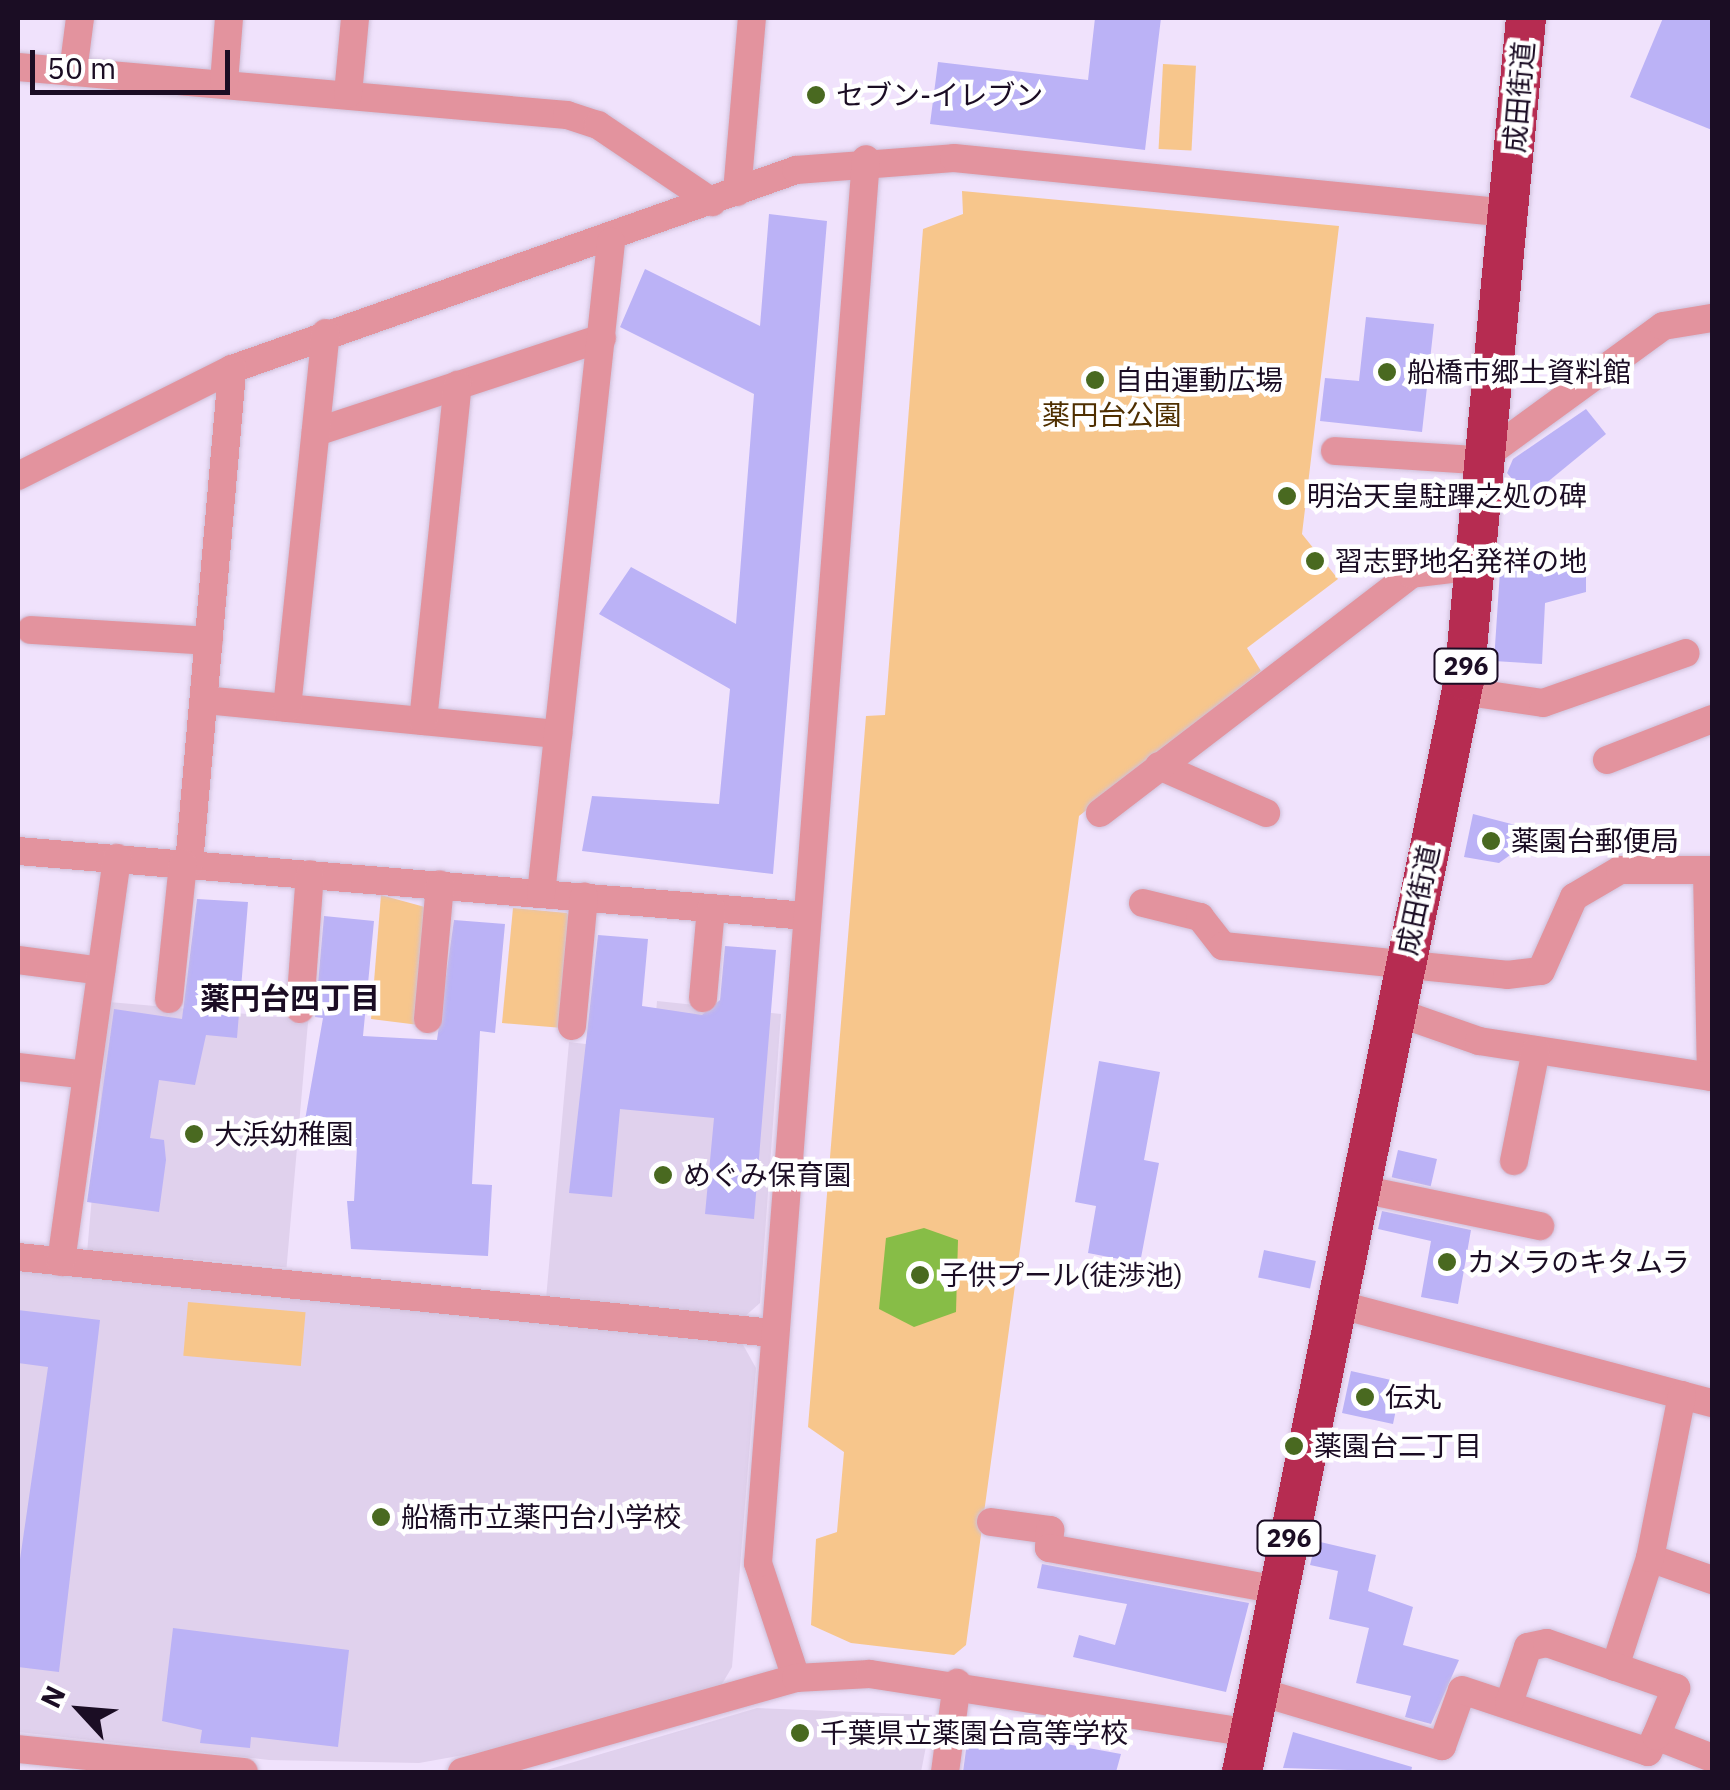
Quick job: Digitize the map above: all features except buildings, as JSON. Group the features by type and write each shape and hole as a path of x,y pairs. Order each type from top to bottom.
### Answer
{"highway":[{"name":"成田街道","path":"1246,1753 1461,691 1488,457 1526,18"}],"street":[{"path":"73,72 80,18"},
{"path":"224,83 230,18"},
{"path":"348,94 354,18"},
{"path":"725,197 752,18"},
{"path":"18,67 348,94 587,120 725,197"},
{"path":"18,476 232,369 326,333 612,242 725,197 866,159 954,158 1508,212"},
{"path":"796,1678 758,1563 866,159"},
{"path":"541,894 612,242"},
{"path":"1336,451 1488,457 1663,326 1712,318"},
{"path":"286,708 326,333"},
{"path":"316,432 602,338"},
{"path":"169,999 204,700 232,369"},
{"path":"422,721 458,385"},
{"path":"1100,813 1412,574 1477,566"},
{"path":"31,630 209,641"},
{"path":"1461,691 1544,703 1686,653"},
{"path":"204,700 558,734"},
{"path":"1607,760 1712,719"},
{"path":"1159,766 1266,813"},
{"path":"18,851 806,916"},
{"path":"61,1262 117,858"},
{"path":"1143,903 1200,917 1223,946 1405,966 1541,971 1574,898 1620,870 1710,870 1712,1077 1536,1050 1396,1012"},
{"path":"300,1009 310,874"},
{"path":"428,1019 440,885"},
{"path":"572,1026 584,897"},
{"path":"703,998 711,908"},
{"path":"18,960 101,971"},
{"path":"1514,1162 1536,1050"},
{"path":"18,1072 87,1076"},
{"path":"1360,1189 1540,1226"},
{"path":"18,1257 773,1333"},
{"path":"1337,1304 1712,1403"},
{"path":"1615,1666 1650,1558 1682,1395"},
{"path":"991,1522 1050,1530 1050,1548 1278,1590"},
{"path":"1650,1558 1712,1580"},
{"path":"1257,1691 1442,1746 1462,1690 1648,1752 1676,1688 1547,1643 1528,1647 1509,1704"},
{"path":"462,1772 635,1730 796,1678 957,1683 1246,1753"},
{"path":"945,1772 957,1683"},
{"path":"1656,1736 1712,1758"},
{"path":"18,1749 244,1772"}],"shaded area":[{"name":"めぐみ保育園","path":"657,1001 781,1014 760,1303 743,1318 546,1299 569,1042 653,1052"},
{"name":"大浜幼稚園","path":"109,1002 308,1019 287,1267 87,1250"},
{"name":"子供プール(徒渉池)","path":"924,1228 958,1240 956,1312 914,1327 879,1309 886,1238"},
{"name":"船橋市立薬円台小学校","path":"18,1269 742,1343 756,1368 732,1667 722,1684 520,1745 419,1763 269,1760 18,1732"},
{"name":"千葉県立薬園台高等学校","path":"757,1708 932,1715 921,1772 540,1772"}],"green space":[{"path":"1163,64 1196,66 1192,151 1159,149"},
{"name":"薬円台公園","path":"962,191 1339,226 1302,534 1338,579 1247,648 1261,671 1079,816 966,1645 954,1655 851,1643 811,1625 816,1539 837,1532 844,1452 808,1427 866,716 885,715 923,229 963,214"},
{"path":"381,895 432,909 419,1025 371,1019"},
{"path":"513,908 567,913 573,923 563,1028 502,1023"},
{"path":"188,1302 306,1312 301,1366 183,1356"}],"place":[{"name":"セブン-イレブン","path":"816,95"},
{"name":"船橋市郷土資料館","path":"1387,372"},
{"name":"自由運動広場","path":"1095,380"},
{"name":"明治天皇駐蹕之処の碑","path":"1287,496"},
{"name":"習志野地名発祥の地","path":"1315,561"},
{"name":"薬園台郵便局","path":"1491,841"},
{"name":"大浜幼稚園","path":"194,1134"},
{"name":"めぐみ保育園","path":"663,1175"},
{"name":"カメラのキタムラ","path":"1447,1262"},
{"name":"子供プール(徒渉池)","path":"920,1275"},
{"name":"伝丸","path":"1365,1397"},
{"name":"薬園台二丁目","path":"1294,1446"},
{"name":"船橋市立薬円台小学校","path":"381,1517"},
{"name":"千葉県立薬園台高等学校","path":"800,1733"}],"district":[{"name":"薬円台四丁目","path":"290,998"}]}
